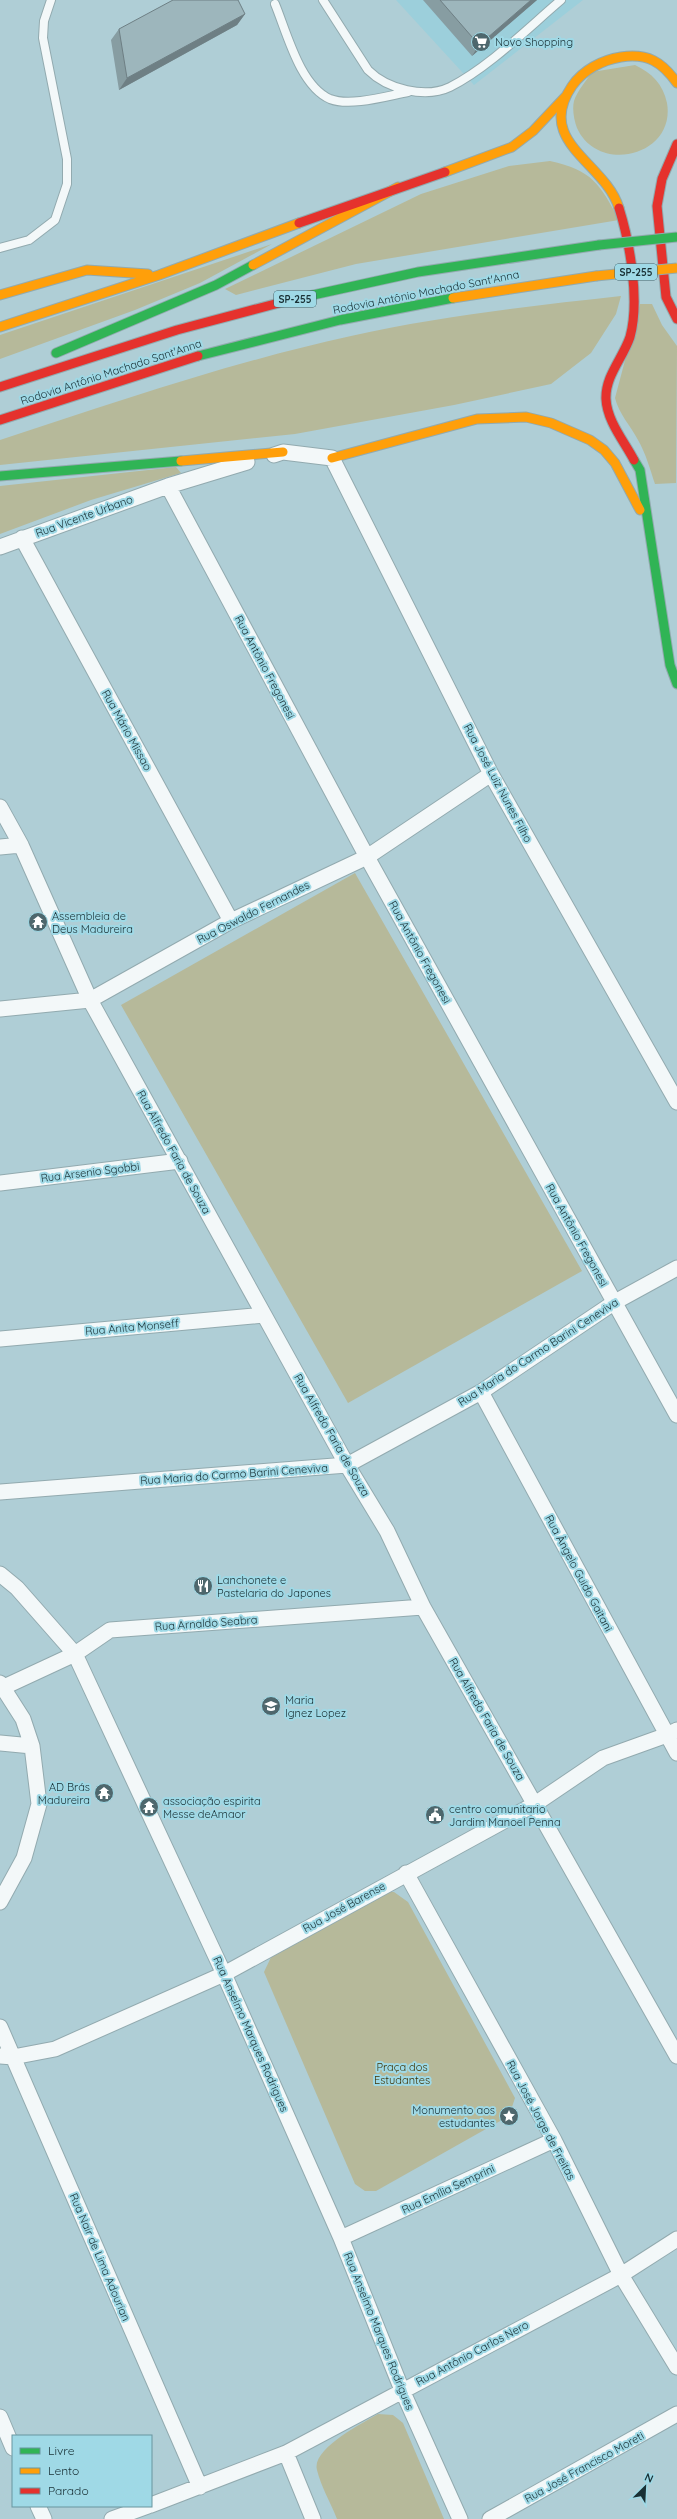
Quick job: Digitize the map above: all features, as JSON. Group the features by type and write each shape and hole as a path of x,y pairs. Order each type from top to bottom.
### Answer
{"main road":[{"path":"0,327 159,275 398,187 489,157 512,147 551,114 589,68 600,61 620,56 633,55 652,60 666,68 677,83"},
{"path":"573,87 564,102 561,116 564,131 570,145 579,157 603,178 612,192 624,222 632,296 632,325 627,344 605,389 605,404 610,418 630,449 640,470 651,531 670,665 677,684"},
{"path":"677,144 660,186 657,206 666,297 677,319"},
{"path":"668,167 677,161"},
{"path":"45,357 126,325 216,285 398,187"},
{"name":"Rodovia Antônio Machado Sant'Anna","path":"0,387 142,340 291,300 478,262 599,245 677,237"},
{"name":"Rodovia Antônio Machado Sant'Anna","path":"0,420 140,374 304,328 490,290 596,276 677,268"},
{"path":"0,295 87,270 159,275"},
{"path":"332,458 477,419 526,417 545,421 590,440 604,450 615,463 651,531"},
{"path":"0,476 283,452"}],"street":[{"path":"283,452 332,458"},
{"name":"Rua Vicente Urbano","path":"0,547 168,486 283,452"},
{"name":"Rua José Luiz Nunes Filho","path":"332,458 491,774 677,1102"},
{"name":"Rua Antônio Fregonesi","path":"168,486 367,857 677,1415"},
{"name":"Rua Mário Missao","path":"22,538 232,921"},
{"name":"Rua Oswaldo Fernandes","path":"0,1009 90,1000 232,921 367,857 491,774"},
{"name":"Rua Alfredo Faria de Souza","path":"0,807 21,845 90,1000 264,1315 348,1465 387,1531 423,1607 677,2056"},
{"path":"0,847 21,845"},
{"name":"Rua Arsenio Sgobbi","path":"0,1183 180,1161"},
{"name":"Rua Maria do Carmo Barini Ceneviva","path":"0,1492 348,1465 481,1392 614,1302 677,1268"},
{"name":"Rua Anita Monseff","path":"0,1339 264,1315"},
{"name":"Rua Ângelo Guido Gaitani","path":"481,1392 672,1733 677,1753"},
{"name":"Rua Anselmo Marques Rodrigues","path":"0,1574 17,1588 75,1654 224,1974 341,2238 402,2390 460,2519"},
{"name":"Rua Arnaldo Seabra","path":"2,1685 75,1654 110,1630 423,1607"},
{"path":"0,1902 24,1858 39,1804 32,1746 24,1719 2,1685"},
{"name":"Rua José Barense","path":"6,2056 54,2049 224,1974 406,1873 535,1804 602,1758 672,1733"},
{"path":"0,1743 32,1746"},
{"name":"Rua José Jorge de Freitas","path":"406,1873 554,2140 621,2275 677,2366"},
{"name":"Rua Nair de Lima Adourian","path":"0,2027 6,2056 200,2487"},
{"name":"Rua Emília Semprini","path":"341,2238 554,2140"},
{"name":"Rua Antônio Carlos Nero","path":"152,2505 286,2453 402,2390 621,2275 677,2239"},
{"name":"Rua José Francisco Moreti","path":"490,2519 677,2414"},
{"path":"0,2417 12,2446"},
{"path":"286,2453 313,2519"},
{"path":"38,2507 44,2519"},
{"path":"112,2519 145,2507"}],"lane":[{"path":"0,248 29,240 54,220 67,184 67,159 43,38 44,21 51,0"},
{"path":"323,0 368,70 376,78 409,92"},
{"path":"275,4 303,73 314,90 331,100 359,101 409,92 449,88 474,73 561,0"}],"shaded area":[{"name":"Novo Shopping","path":"396,0 583,0 474,85"}],"green space":[{"path":"635,65 652,76 663,90 667,103 667,121 660,136 648,147 633,153 617,155 601,151 587,143 577,128 573,111 575,97 592,72"},
{"path":"550,161 576,169 593,180 606,197 619,220 356,264 236,295 225,289 421,194 509,166"},
{"path":"272,244 200,283 135,310 0,359 0,335"},
{"path":"621,296 616,314 591,353 551,384 454,405 295,434 0,465 0,440 218,370 262,358 351,336 452,317"},
{"path":"640,304 652,304 662,325 677,346 676,483 655,484 643,451 622,414 615,398"},
{"path":"176,467 181,473 91,500 0,534 0,486"},
{"path":"355,873 582,1271 348,1403 121,1005"},
{"name":"Praça dos Estudantes","path":"381,1892 394,1892 408,1902 515,2098 509,2116 376,2191 365,2191 355,2184 264,1972 273,1953"},
{"path":"378,2414 393,2415 403,2423 444,2519 337,2519 319,2476 317,2462 330,2445 351,2430"}],"building":[{"path":"173,0 238,0 245,14 127,78 119,29"},
{"path":"440,0 531,0 479,45"}],"traffic: fast":[{"path":"599,245 677,237"},
{"path":"290,300 418,272 599,245"},
{"path":"56,353 216,285 253,265"},
{"path":"198,356 340,320 453,298"},
{"path":"634,460 640,470 670,665 677,684"},
{"path":"0,476 181,461"}],"traffic: slow":[{"path":"619,208 611,192 600,177 576,151 566,137 561,122 563,105 576,80 600,63 614,58 631,56 647,58 660,64 677,83"},
{"path":"445,172 512,147 533,131 566,96"},
{"path":"253,265 398,187"},
{"path":"0,327 159,275 299,223"},
{"path":"596,276 677,268"},
{"path":"0,295 87,270 148,274"},
{"path":"453,298 596,276"},
{"path":"332,458 477,419 526,417 551,423 590,440 604,450 615,463 640,510"},
{"path":"181,461 283,452"}],"traffic: jam":[{"path":"677,144 662,179 657,206 666,297 677,319"},
{"path":"299,223 445,172"},
{"path":"619,208 630,255 634,290 633,323 627,345 608,383 606,399 609,415 634,460"},
{"path":"0,387 177,330 290,300"},
{"path":"0,420 198,356"}],"place":[{"name":"Novo Shopping","path":"481,42"},
{"name":"Assembleia de Deus Madureira","path":"38,922"},
{"name":"Lanchonete e Pastelaria do Japones","path":"203,1586"},
{"name":"Maria Ignez Lopez","path":"271,1706"},
{"name":"AD Brás Madureira","path":"104,1793"},
{"name":"associação espirita Messe deAmaor","path":"149,1807"},
{"name":"centro comunitario Jardim Manoel Penna","path":"435,1815"},
{"name":"Monumento aos estudantes","path":"509,2116"}]}
